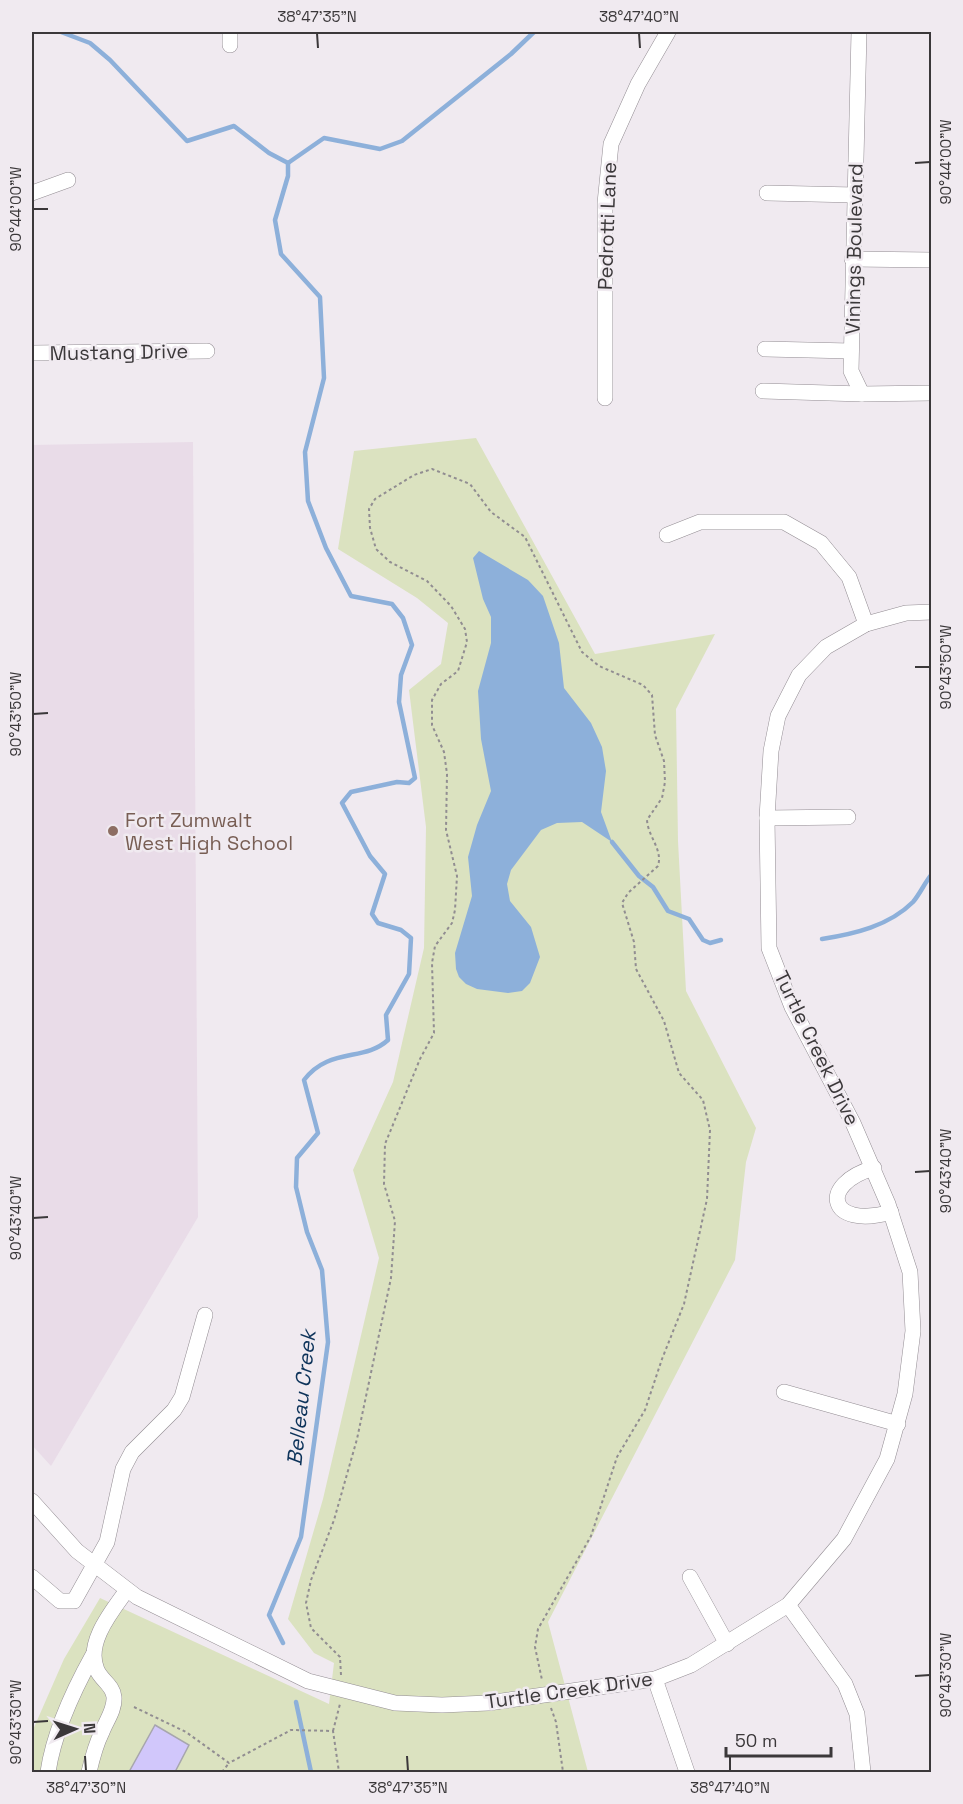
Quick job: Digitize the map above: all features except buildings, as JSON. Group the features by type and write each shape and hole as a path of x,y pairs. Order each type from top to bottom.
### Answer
{"street":[{"name":"Pedrotti Lane","path":"605,398 605,203 611,144 638,84 668,32"},
{"path":"849,32 859,32"},
{"name":"Vinings Boulevard","path":"859,32 851,372 862,394"},
{"path":"32,193 68,180"},
{"path":"766,193 855,195"},
{"path":"852,259 932,260"},
{"path":"765,349 851,351"},
{"name":"Mustang Drive","path":"32,353 207,351"},
{"path":"763,391 862,394 932,393"},
{"path":"667,536 700,522 784,522 821,543 849,577 866,624"},
{"name":"Turtle Creek Drive","path":"32,1501 77,1551 127,1590 173,1616 308,1681 395,1703 442,1705 488,1703 655,1679 691,1665 788,1605 844,1539 887,1459 905,1394 913,1332 910,1272 891,1212 874,1168 822,1061 792,1007 769,948 767,818 771,751 778,716 788,695 799,675 826,647 866,624 906,613 932,612"},
{"path":"767,818 848,817"},
{"path":"874,1168 862,1171 843,1184 839,1191 838,1202 842,1212 851,1217 877,1216 891,1212"},
{"path":"32,1577 60,1601 74,1601 96,1566 113,1523 123,1469 132,1452 174,1410 182,1397 205,1315"},
{"path":"784,1392 898,1424"},
{"path":"690,1577 727,1644"},
{"path":"48,1773 61,1724 77,1683 93,1655 108,1618 127,1590"},
{"path":"788,1605 845,1684 857,1714 863,1773"},
{"path":"89,1773 101,1734 113,1709 114,1696 111,1686 97,1672 93,1655"},
{"path":"655,1679 687,1773"}],"path":[{"path":"339,1773 333,1731 339,1712 340,1657 310,1628 306,1604 311,1580 334,1520 357,1439 391,1278 395,1221 384,1184 385,1144 420,1059 434,1034 432,963 435,946 452,923 455,910 457,876 446,830 447,774 444,752 432,725 432,700 441,684 458,671 467,642 465,629 451,606 427,581 390,562 376,549 370,528 369,509 375,499 414,475 432,469 470,484 491,512 525,537 582,652 598,666 643,685 652,694 655,735 664,761 665,782 662,798 647,820 660,854 658,866 636,886 622,903 634,942 636,969 664,1021 680,1073 703,1100 710,1130 707,1199 684,1304 645,1410 617,1457 591,1536 538,1629 535,1647 539,1673 556,1722 563,1773"},
{"path":"134,1707 186,1732 229,1763"},
{"path":"222,1773 229,1763 293,1730 333,1731"}],"shaded area":[{"name":"Fort Zumwalt West High School","path":"193,442 198,1217 51,1466 32,1445 32,445"}],"green space":[{"path":"476,438 595,654 715,634 676,709 678,841 686,991 756,1128 746,1162 735,1260 548,1622 588,1772 32,1772 32,1732 64,1659 100,1598 329,1704 334,1663 314,1653 288,1619 323,1499 379,1258 353,1170 393,1082 424,948 426,827 409,690 441,664 448,623 417,598 338,549 354,451"}],"water":[{"path":"479,551 528,580 543,596 559,643 564,688 591,723 602,747 606,771 601,812 612,842 582,822 557,823 541,830 511,870 507,884 510,901 531,927 540,957 530,983 522,991 508,993 477,989 466,984 459,977 456,969 455,953 472,896 468,857 477,825 491,791 481,739 478,691 491,643 491,617 483,599 473,558"}],"waterway":[{"name":"Belleau Creek","path":"61,32 90,43 110,60 187,141 234,126 269,153 288,163"},
{"path":"288,163 324,138 380,149 402,141 511,54 534,32"},
{"name":"Belleau Creek","path":"283,1643 269,1615 301,1537 328,1342 322,1270 307,1232 296,1187 297,1158 318,1133 304,1080 324,1063 368,1051 388,1040 386,1015 409,974 411,938 401,930 378,923 372,914 385,874 370,856 342,803 351,792 397,782 409,783 415,778 399,702 401,675 412,645 403,618 392,604 351,596 326,548 308,501 305,452 324,378 320,297 281,254 275,220 288,176 288,163"},
{"path":"612,842 639,876 653,887 668,911 689,919 703,940 710,943 721,940"},
{"path":"822,939 870,928 893,917 913,902 932,874"},
{"name":"Belleau Creek","path":"296,1702 311,1772"}],"place":[{"name":"Fort Zumwalt West High School","path":"113,831"}]}
